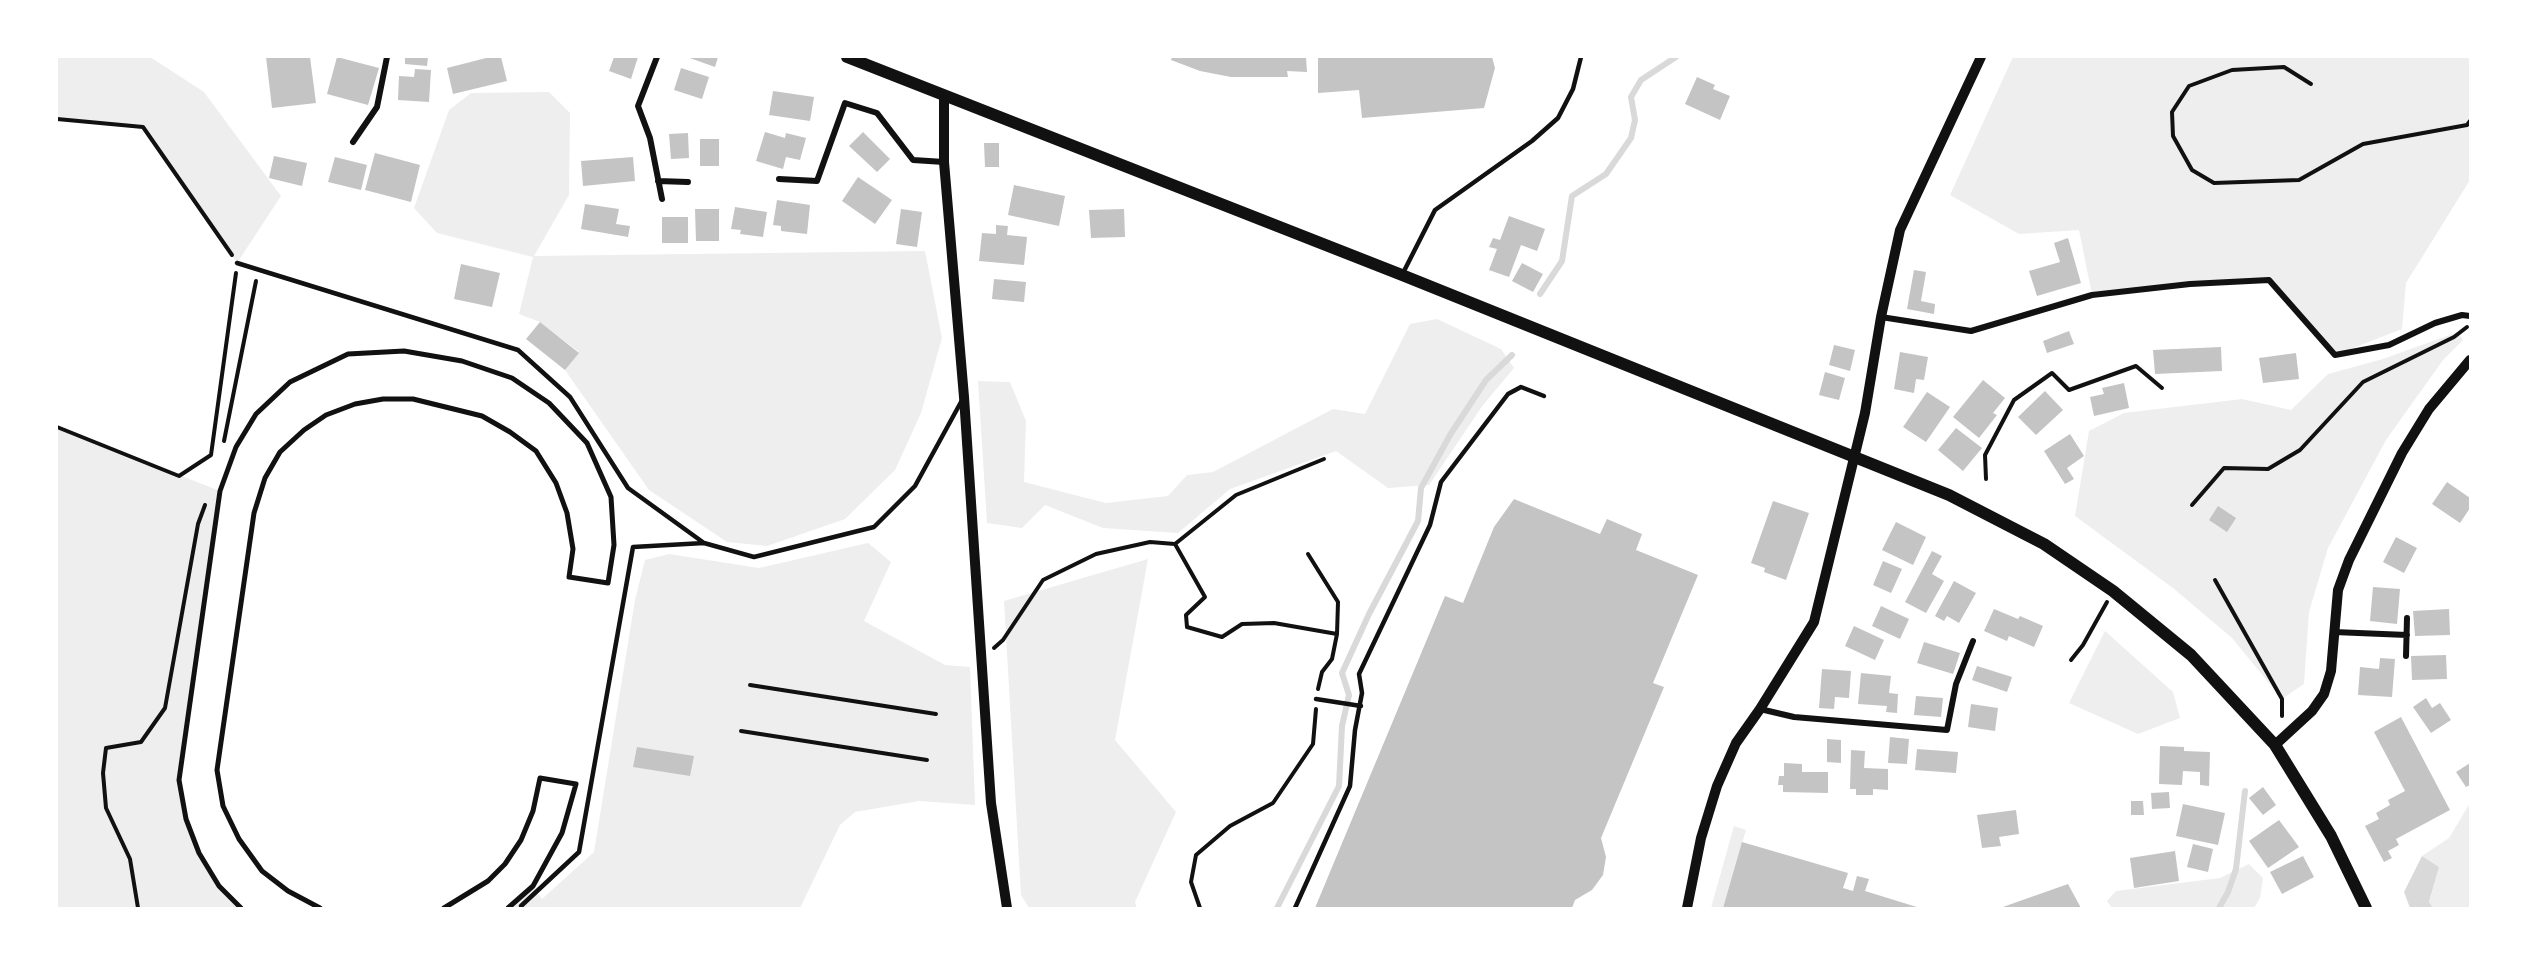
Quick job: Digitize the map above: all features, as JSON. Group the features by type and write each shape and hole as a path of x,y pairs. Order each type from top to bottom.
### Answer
{"main road":[{"path":"847,57 1402,275 1854,457 1974,507 2044,544 2113,591 2191,654 2275,745 2331,836 2366,908"}],"street":[{"path":"353,142 377,107 387,57"},
{"path":"657,57 638,106 650,138 662,199"},
{"path":"1687,908 1695,861 1717,786 1736,743 1814,622 1865,413 1881,317 1900,230 1981,57"},
{"path":"944,95 944,162 964,397 991,803 1006,908"},
{"path":"779,179 817,181 845,103 877,112 913,160 944,162"},
{"path":"658,181 688,182"},
{"path":"1881,317 1971,331 2092,295 2190,284 2269,280 2335,355 2389,345 2435,323 2462,315 2470,316"},
{"path":"242,908 219,886 199,853 186,819 179,780 220,491 236,447 256,414 290,382 348,354 404,351 462,362 512,378 549,403 587,443 611,497 614,544 608,583 569,577 573,549 567,513 556,483 536,451 510,432 482,416 413,399 383,399 355,404 326,415 304,430 280,452 265,478 254,513 217,770 223,806 239,839 262,871 288,891 320,908"},
{"path":"2275,745 2312,711 2324,693 2331,670 2338,590 2349,560 2402,453 2429,409 2470,360"},
{"path":"2406,656 2408,618"},
{"path":"2334,632 2407,635"},
{"path":"1760,709 1794,717 1947,730 1956,684 1973,641"},
{"path":"444,908 488,881 505,864 521,840 529,821 540,778 576,784 562,833 533,886 508,908"}],"lane":[{"path":"1402,275 1435,210 1532,141 1558,118 1573,89 1581,57"},
{"path":"237,263 518,350 570,397 628,488 704,543"},
{"path":"1295,908 1350,786 1354,730 1361,706 1362,693 1359,674 1430,525 1441,483 1508,394 1521,387 1544,396"},
{"path":"521,906 579,852 633,547 704,543 754,557 874,527 915,486 964,397"},
{"path":"1316,699 1361,706"}],"path":[{"path":"2312,84 2284,67 2232,70 2189,86 2172,112 2173,136 2192,170 2214,183 2299,180 2363,144 2467,125 2470,121"},
{"path":"57,119 143,128 237,263 211,455 179,476 57,427"},
{"path":"222,451 259,270"},
{"path":"2192,505 2224,468 2268,469 2300,450 2363,382 2454,337 2470,325"},
{"path":"1986,479 1985,455 2014,400 2052,373 2069,390 2136,366 2162,388"},
{"path":"982,658 1003,640 1043,580 1096,554 1150,542 1175,544 1236,495 1324,459"},
{"path":"138,908 130,859 106,808 103,772 106,748 141,742 165,708 198,524 206,503"},
{"path":"1175,544 1205,597 1186,615 1187,627 1222,638 1242,624 1274,623 1337,634"},
{"path":"1200,908 1191,882 1196,855 1230,826 1274,803 1312,744 1316,699 1322,672 1332,659 1337,634 1338,602 1308,554"},
{"path":"2216,580 2282,699 2282,716"},
{"path":"2071,660 2083,645 2113,591"},
{"path":"750,685 936,714"},
{"path":"741,731 927,760"}],"shaded area":[{"path":"57,57 150,57 204,92 281,196 237,263 143,128 57,119"},
{"path":"2013,57 2470,57 2470,180 2406,283 2402,329 2335,355 2269,280 2092,295 2079,230 2019,234 1950,195"},
{"path":"549,92 570,113 569,195 534,256 925,251 942,338 921,413 895,470 845,519 767,546 727,542 649,490 565,370 579,352 540,322 519,314 533,257 437,233 414,208 449,110 471,93"},
{"path":"1437,319 1501,349 1514,368 1483,405 1429,485 1388,488 1336,451 1230,489 1178,533 1103,528 1045,505 1022,528 987,523 978,381 1010,382 1026,421 1024,482 1106,503 1168,496 1187,475 1213,472 1333,409 1365,414 1410,324"},
{"path":"2458,332 2463,340 2443,360 2386,440 2328,548 2309,612 2304,684 2282,699 2232,638 2173,588 2075,516 2089,431 2124,413 2242,399 2291,410 2328,374 2383,359"},
{"path":"57,427 220,491 179,780 186,819 199,853 219,886 241,908 57,908"},
{"path":"868,543 891,562 864,621 945,665 970,667 975,805 919,801 855,812 840,825 800,908 508,908 533,886 542,899 594,852 635,600 645,560 669,554 759,568"},
{"path":"1148,559 1115,740 1176,812 1135,902 1137,908 1029,908 1021,895 1004,601"},
{"path":"2105,631 2173,692 2180,718 2138,734 2069,703"},
{"path":"2470,803 2470,908 2433,908 2429,903 2439,867 2422,856 2449,838"},
{"path":"1734,826 1746,830 1723,908 1711,908"},
{"path":"2422,856 2439,867 2429,902 2433,908 2410,908 2404,892"},
{"path":"2249,864 2263,878 2260,898 2254,908 2112,908 2107,901 2116,891 2220,878"}],"building":[{"path":"266,57 310,57 316,103 272,108"},
{"path":"337,57 379,68 368,105 327,94"},
{"path":"405,57 428,57 427,66 405,64"},
{"path":"490,57 501,57 507,81 453,94 447,68"},
{"path":"614,57 638,57 631,79 609,71"},
{"path":"687,57 718,57 715,67"},
{"path":"1172,57 1306,57 1307,72 1287,71 1288,77 1231,77 1200,71 1171,60"},
{"path":"1318,57 1492,57 1495,68 1484,108 1362,118 1359,90 1318,93"},
{"path":"681,68 709,77 702,99 674,90"},
{"path":"415,69 431,70 429,102 398,100 399,76 414,77"},
{"path":"1697,77 1715,85 1713,89 1730,96 1720,120 1685,104"},
{"path":"773,91 814,97 810,121 769,115"},
{"path":"765,132 785,138 786,133 806,138 800,160 786,157 783,169 756,161"},
{"path":"863,132 890,159 877,172 849,146"},
{"path":"688,133 689,158 671,159 669,134"},
{"path":"700,139 719,139 719,166 700,166"},
{"path":"984,143 999,143 999,167 985,167"},
{"path":"375,153 420,165 411,202 365,190"},
{"path":"274,156 307,163 302,186 269,178"},
{"path":"335,157 367,165 361,190 328,182"},
{"path":"633,157 635,181 583,186 581,161"},
{"path":"858,177 892,200 875,224 842,201"},
{"path":"1014,185 1065,196 1059,226 1008,215"},
{"path":"777,200 810,205 807,234 781,231 781,226 773,225"},
{"path":"585,204 619,209 616,224 630,226 628,237 581,229"},
{"path":"735,207 767,212 763,237 740,234 741,230 731,229"},
{"path":"695,209 719,209 719,241 696,241"},
{"path":"901,209 922,212 917,247 896,244"},
{"path":"1124,209 1125,237 1091,238 1089,210"},
{"path":"1509,216 1545,229 1537,251 1521,245 1509,277 1489,270 1497,249 1489,247 1493,238 1500,240"},
{"path":"662,217 688,217 688,243 662,243"},
{"path":"996,225 1008,226 1007,235 1027,237 1024,265 979,261 982,233 996,234"},
{"path":"2068,238 2081,283 2037,296 2029,271 2060,262 2054,243"},
{"path":"1522,263 1543,274 1533,292 1512,281"},
{"path":"461,264 500,273 492,307 454,299"},
{"path":"1914,270 1926,272 1921,301 1935,304 1934,314 1907,309"},
{"path":"994,279 1026,282 1024,302 992,299"},
{"path":"540,322 579,353 565,370 526,339"},
{"path":"2069,331 2074,344 2047,353 2043,341"},
{"path":"1834,345 1855,350 1850,371 1829,365"},
{"path":"2221,347 2222,371 2155,374 2153,350"},
{"path":"1900,352 1928,357 1924,380 1916,379 1914,393 1894,389"},
{"path":"2296,353 2299,379 2263,383 2259,358"},
{"path":"1825,372 1845,378 1839,400 1819,395"},
{"path":"1983,380 2005,398 1993,413 1997,415 1979,438 1953,417"},
{"path":"2124,383 2129,408 2094,416 2090,397 2104,394 2102,388"},
{"path":"2045,391 2063,410 2036,435 2018,417"},
{"path":"1927,392 1950,407 1926,442 1903,427"},
{"path":"1956,428 1982,448 1963,471 1938,450"},
{"path":"2070,434 2084,456 2067,468 2074,479 2065,484 2044,451"},
{"path":"2447,482 2470,498 2470,508 2460,523 2432,504"},
{"path":"1514,499 1600,534 1607,519 1642,534 1636,550 1698,575 1653,683 1664,687 1601,838 1606,857 1603,875 1592,890 1575,900 1572,908 1315,908 1445,596 1463,603 1494,527"},
{"path":"1773,501 1809,513 1786,580 1764,572 1765,568 1751,563"},
{"path":"2218,506 2236,518 2227,532 2209,520"},
{"path":"1896,522 1926,537 1913,565 1882,550"},
{"path":"2396,537 2417,548 2404,573 2383,562"},
{"path":"1932,551 1942,556 1932,574 1944,581 1926,613 1905,602"},
{"path":"1883,561 1902,569 1891,593 1873,585"},
{"path":"1954,581 1976,593 1959,623 1947,616 1944,621 1935,616"},
{"path":"2373,587 2400,589 2397,624 2370,621"},
{"path":"1881,606 1909,619 1900,639 1872,626"},
{"path":"1994,609 2018,619 2020,616 2043,626 2034,647 2009,636 2007,641 1984,631"},
{"path":"2449,609 2450,635 2415,636 2413,611"},
{"path":"1854,626 1884,640 1875,660 1845,646"},
{"path":"1924,642 1960,653 1953,674 1917,663"},
{"path":"2446,655 2447,679 2412,680 2411,656"},
{"path":"2380,658 2395,659 2392,697 2358,695 2360,667 2379,669"},
{"path":"1977,666 2012,677 2007,692 1972,680"},
{"path":"1822,669 1851,671 1849,698 1835,697 1834,709 1819,708"},
{"path":"1861,673 1891,676 1889,693 1898,694 1897,713 1886,712 1887,706 1858,704"},
{"path":"1916,696 1943,698 1941,717 1914,715"},
{"path":"2426,698 2432,708 2440,703 2451,720 2431,733 2413,707"},
{"path":"1971,704 1998,708 1995,731 1968,727"},
{"path":"2401,717 2450,810 2396,839 2399,845 2388,851 2392,858 2384,862 2365,826 2379,819 2376,813 2390,805 2388,800 2405,791 2374,732"},
{"path":"1890,737 1909,739 1907,764 1888,763"},
{"path":"1827,739 1841,740 1841,763 1827,762"},
{"path":"2160,746 2184,747 2184,751 2210,752 2209,786 2200,785 2200,772 2183,771 2182,785 2159,784"},
{"path":"637,747 694,756 690,776 633,767"},
{"path":"1917,749 1958,752 1956,773 1915,770"},
{"path":"1851,750 1865,751 1864,768 1888,769 1888,790 1873,789 1873,795 1856,795 1856,789 1850,789"},
{"path":"1784,763 1802,764 1802,772 1828,772 1828,793 1783,792 1783,785 1778,785 1779,776 1784,776"},
{"path":"2470,763 2470,785 2466,787 2456,772"},
{"path":"2263,787 2276,805 2263,815 2249,798"},
{"path":"2169,792 2170,808 2152,809 2151,793"},
{"path":"2131,801 2143,801 2144,815 2131,815"},
{"path":"2183,804 2225,813 2218,845 2176,836"},
{"path":"2016,810 2019,834 1999,837 2001,846 1982,848 1977,815"},
{"path":"2279,820 2299,847 2268,868 2249,841"},
{"path":"1742,842 1848,873 1843,888 1853,891 1857,876 1869,879 1865,891 1920,908 1723,908"},
{"path":"2193,844 2213,849 2208,872 2187,867"},
{"path":"2175,851 2179,881 2134,888 2130,858"},
{"path":"2303,856 2314,877 2282,894 2270,872"},
{"path":"2068,884 2081,908 2000,908"}],"waterway":[{"path":"1540,294 1562,261 1572,196 1606,174 1631,138 1635,120 1631,97 1641,80 1676,57"},
{"path":"1277,908 1339,786 1342,726 1349,695 1342,673 1369,614 1418,521 1421,488 1450,435 1486,380 1512,355"},
{"path":"2219,908 2228,892 2236,869 2245,791"}]}
